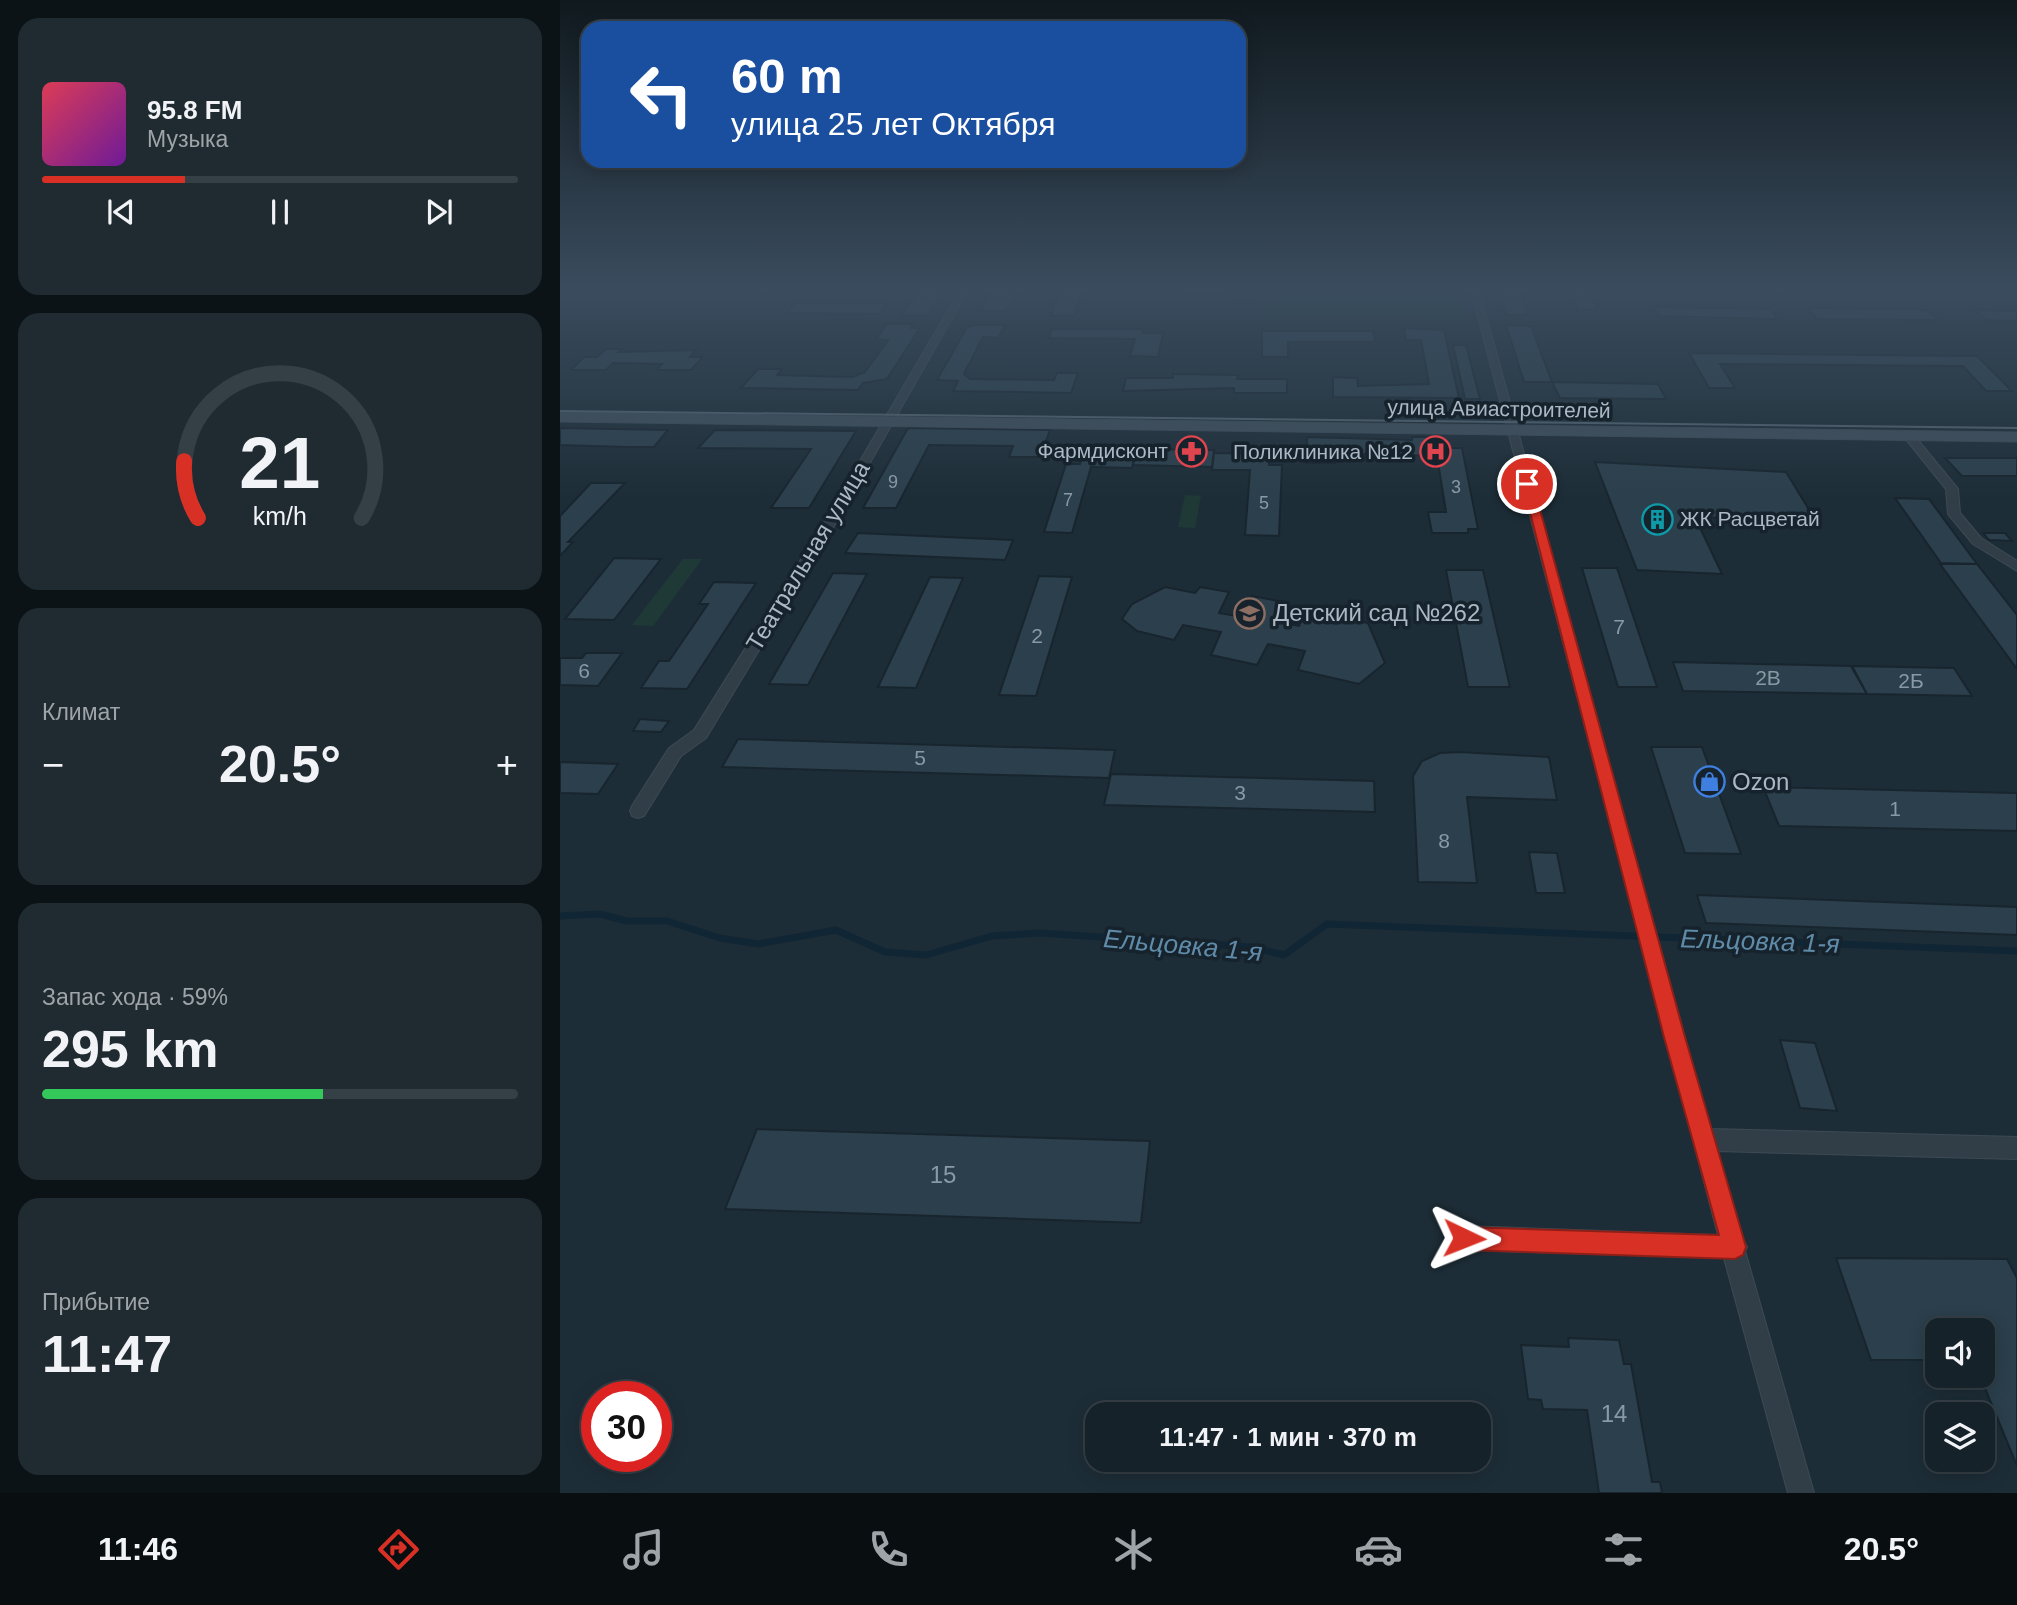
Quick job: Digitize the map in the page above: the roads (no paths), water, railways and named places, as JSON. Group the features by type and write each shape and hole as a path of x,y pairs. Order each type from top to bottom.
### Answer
{"main road":[{"name":"улица Авиастроителей","path":"560,403 898,406 2017,438"},
{"name":"улица Авиастроителей","path":"560,417 889,422 2017,422"}],"street":[{"name":"Театральная улица","path":"638,811 675,752 700,734 924,360"},
{"path":"1493,360 1674,1037 1735,1247 1801,1493"},
{"path":"1909,436 1952,489 1954,514 1977,541 2017,567"},
{"path":"1705,1140 2017,1148"},
{"path":"1464,1238 1735,1247"}],"waterway":[{"name":"Ельцовка 1-я","path":"560,916 600,914 627,921 667,921 720,938 758,944 836,930 885,952 926,955 992,936 1040,933 1251,947 1284,955 1327,924 2017,951"}],"tram line":[{"path":"560,411 2017,428"}],"place":[{"name":"Фармдисконт","path":"1191,451"},
{"name":"Поликлиника №12","path":"1436,452"},
{"name":"ЖК Расцветай","path":"1657,519"},
{"name":"Детский сад №262","path":"1250,613"},
{"name":"Ozon","path":"1709,782"}]}
